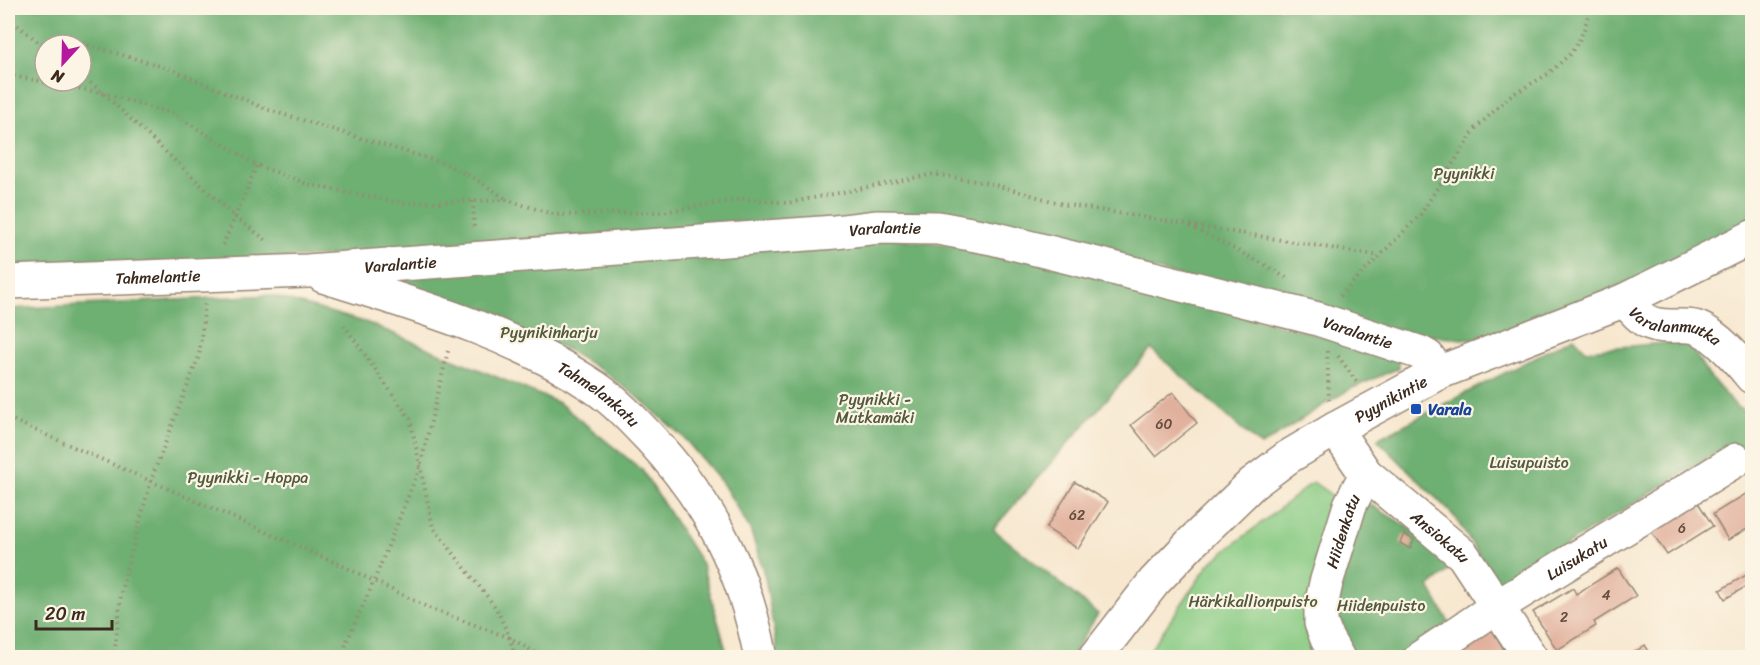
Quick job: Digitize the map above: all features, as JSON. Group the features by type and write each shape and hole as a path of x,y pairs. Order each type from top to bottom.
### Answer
{"street":[{"name":"Varalantie","path":"307,271 824,233 878,227 938,228 992,238 1322,330 1421,352 1428,357 1438,373"},
{"name":"Pyynikintie","path":"1095,657 1154,582 1225,508 1332,417 1625,300 1752,237"},
{"name":"Tahmelantie","path":"8,282 307,271"},
{"name":"Tahmelankatu","path":"307,271 389,297 507,340 558,365 598,389 629,415 666,455 701,500 728,549 742,582 761,657"},
{"name":"Varalanmutka","path":"1625,300 1650,324 1659,327 1696,327 1705,332 1734,355 1752,378"},
{"name":"Ansiokatu","path":"1332,417 1366,474 1463,555 1532,657"},
{"name":"Luisukatu","path":"1420,657 1498,606 1736,460"},
{"name":"Hiidenkatu","path":"1338,657 1321,623 1321,606 1350,505 1366,474"}],"path":[{"path":"1332,417 1322,330 1379,256 1420,214 1476,128 1510,96 1548,74 1570,54 1579,41 1590,8"},
{"path":"8,18 33,38"},
{"path":"93,46 167,68 269,110 446,164 476,179 507,200 556,215 663,212 743,199 788,203 934,174 988,183 1063,204 1379,256"},
{"path":"8,75 103,93 173,114 256,165 307,184 401,203 507,200"},
{"path":"93,85 235,217 271,244"},
{"path":"235,217 256,165"},
{"path":"473,201 475,259"},
{"path":"1187,224 1293,282"},
{"path":"114,657 122,587 151,480 199,356 209,275"},
{"path":"343,657 346,643 420,467 446,356 457,321"},
{"path":"345,325 410,419 433,527 496,608 510,638 515,657"},
{"path":"8,418 151,480 429,608 510,638 545,657"}],"green space":[{"name":"Pyynikki","path":"8,8 1752,8 1752,222 1705,248 1514,331 1474,340 1389,329 938,215 324,256 8,271"},
{"name":"Pyynikki - Mutkamäki","path":"890,238 990,249 1398,356 1399,368 1350,389 1261,446 1151,349 993,529 1098,614 1071,657 778,657 765,577 750,529 723,484 683,437 640,399 604,372 564,348 409,289 404,282 409,273"},
{"name":"Pyynikki - Hoppa","path":"269,295 368,323 559,403 642,470 702,564 728,657 8,657 8,309"},
{"name":"Luisupuisto","path":"1574,337 1586,350 1687,341 1709,376 1738,408 1752,414 1752,468 1732,443 1499,586 1454,516 1377,439"},
{"name":"Härkikallionpuisto","path":"1313,482 1330,494 1334,504 1325,657 1147,658 1150,650 1209,564"},
{"name":"Hiidenpuisto","path":"1369,504 1425,537 1454,566 1429,587 1451,626 1398,657 1349,657 1337,637 1334,585 1356,509"}],"building":[{"path":"1173,392 1197,423 1156,456 1131,425"},
{"path":"1075,482 1108,502 1078,549 1046,528"},
{"path":"1752,490 1752,526 1728,540 1713,514"},
{"path":"1697,501 1713,526 1667,555 1651,531"},
{"path":"1404,534 1414,540 1410,549 1400,543"},
{"path":"1618,568 1636,596 1594,622 1596,626 1557,650 1533,612 1573,588 1576,594"},
{"path":"1748,574 1752,583 1725,599 1720,590"},
{"path":"1491,628 1509,658 1443,658"},
{"path":"1645,645 1653,658 1626,658"}],"place":[{"name":"Varala","path":"1416,409"}],"park label":[{"name":"Pyynikinharju","path":"549,332"}]}
